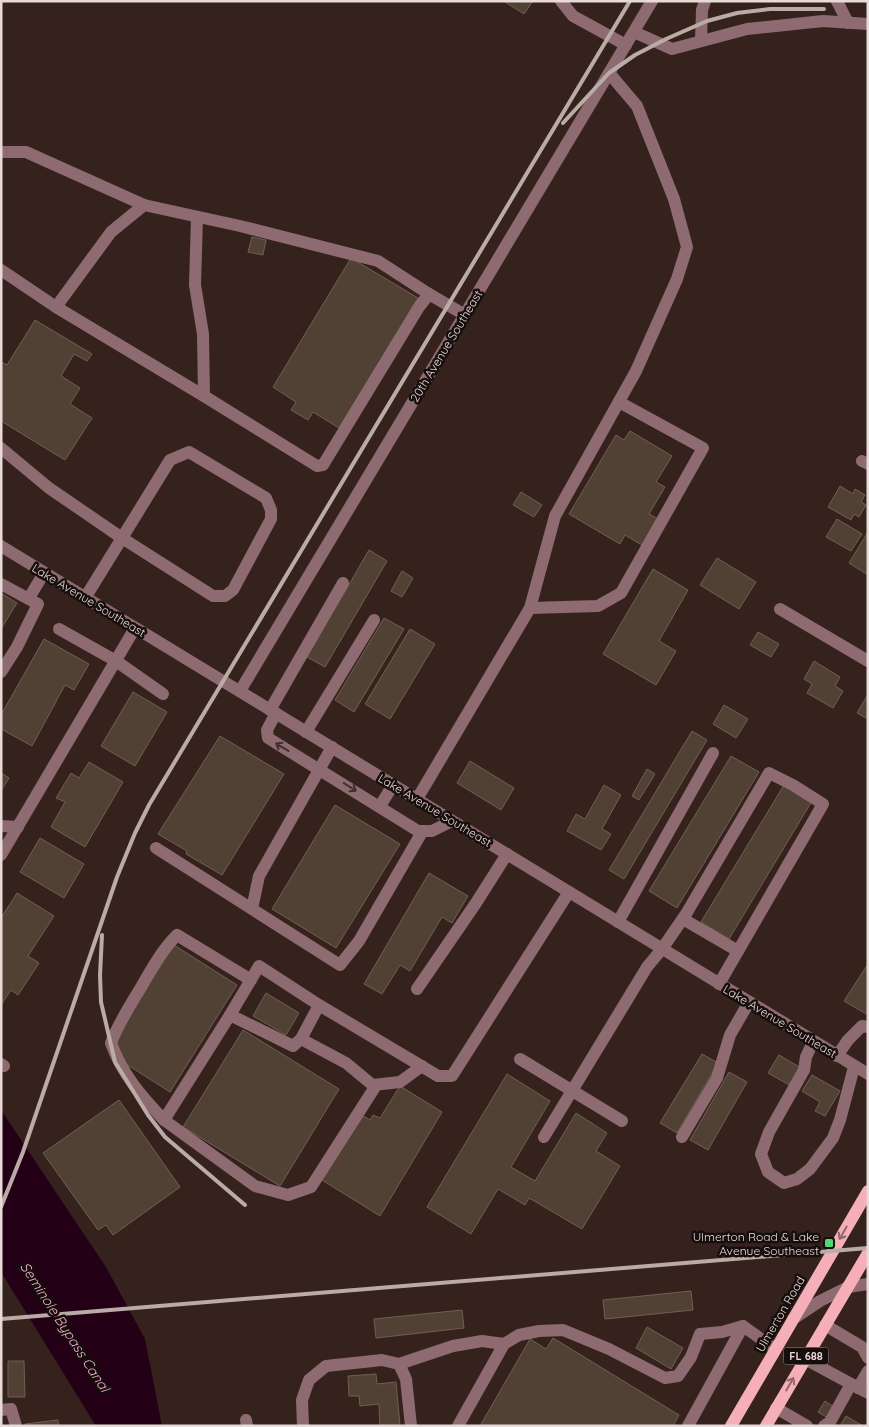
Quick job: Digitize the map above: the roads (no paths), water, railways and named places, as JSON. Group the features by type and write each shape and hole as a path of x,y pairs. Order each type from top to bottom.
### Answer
{"main road":[{"name":"Ulmerton Road","path":"731,1426 868,1191"},
{"name":"FL 688","path":"766,1426 868,1253"}],"street":[{"path":"561,1 573,16 626,45"},
{"name":"20th Avenue Southeast","path":"240,691 652,1"},
{"path":"701,41 702,10 706,1"},
{"path":"837,1 848,22"},
{"path":"634,32 672,49 747,29 823,21 868,24"},
{"path":"417,799 530,608 555,516 636,371 677,279 686,247 674,199 637,106 609,73"},
{"path":"1,152 26,152 144,205 240,226 378,261 465,315"},
{"path":"56,307 111,232 144,205"},
{"path":"197,217 195,284 202,334 204,396"},
{"path":"1,270 56,307 317,466 323,464 419,307 429,294"},
{"path":"530,608 598,606 621,593 703,448 619,402"},
{"path":"1,448 49,488 122,538 214,596 225,596 233,590 271,519 271,510 266,498 189,452 170,460 122,538 86,598"},
{"name":"Lake Avenue Southeast","path":"1,546 868,1074"},
{"path":"29,598 44,573"},
{"path":"343,583 273,711 267,730 268,738 422,832 432,831 452,821"},
{"path":"1,584 38,604 17,647 1,672"},
{"path":"780,609 868,661"},
{"path":"306,732 374,620"},
{"path":"1,855 135,628"},
{"path":"59,629 116,661 163,694"},
{"path":"252,908 259,876 332,747"},
{"path":"618,922 714,753"},
{"path":"544,1137 647,967 683,919 769,773 794,784 823,804 719,984"},
{"path":"380,806 393,784"},
{"path":"1,826 18,827"},
{"path":"156,848 340,965 359,941 422,832"},
{"path":"417,989 507,854"},
{"path":"164,1120 230,1016 259,966 438,1076 452,1076 568,892"},
{"path":"683,919 738,952"},
{"path":"250,980 177,935 168,944 117,1027 111,1043 116,1058 140,1096 164,1120 255,1186 288,1195 311,1187 374,1087 346,1063 301,1039"},
{"path":"682,1137 717,1078 730,1035 749,1002"},
{"path":"230,1016 294,1046 301,1039 320,1005"},
{"path":"837,1056 848,1040 862,1026 868,1027"},
{"path":"813,1042 806,1057 804,1070 769,1132 762,1154 768,1172 784,1183 797,1180 810,1168 833,1138 840,1120 854,1067"},
{"path":"520,1059 622,1121"},
{"path":"372,1085 400,1082 422,1066"},
{"path":"791,1321 820,1300 848,1287 868,1284"},
{"path":"825,1325 866,1348"},
{"path":"743,1326 775,1349"},
{"path":"458,1426 504,1344 519,1335 540,1331 563,1330 609,1349 666,1378 678,1376 691,1357 700,1334 722,1332 743,1326"},
{"path":"688,1426 743,1326"},
{"path":"303,1426 302,1400 309,1380 326,1366 382,1360 399,1364 453,1346 482,1341 504,1344"},
{"path":"805,1359 859,1389"},
{"path":"399,1364 406,1380 411,1426"},
{"path":"824,1426 830,1422 859,1389 868,1371"},
{"path":"776,1408 807,1426"},
{"path":"6,1409 16,1426"}],"water":[{"name":"Seminole Bypass Canal","path":"1,1110 106,1267 145,1339 162,1426 96,1426 1,1272"}],"railway":[{"path":"1,1207 23,1152 117,877 149,805 630,1"},
{"path":"563,123 609,73 635,55 707,21 737,13 770,9 824,9"},
{"path":"102,935 101,1002 115,1062 148,1115 165,1137 245,1205"},
{"path":"1,1319 868,1248"}],"place":[{"name":"Ulmerton Road & Lake Avenue Southeast","path":"829,1243"}]}
